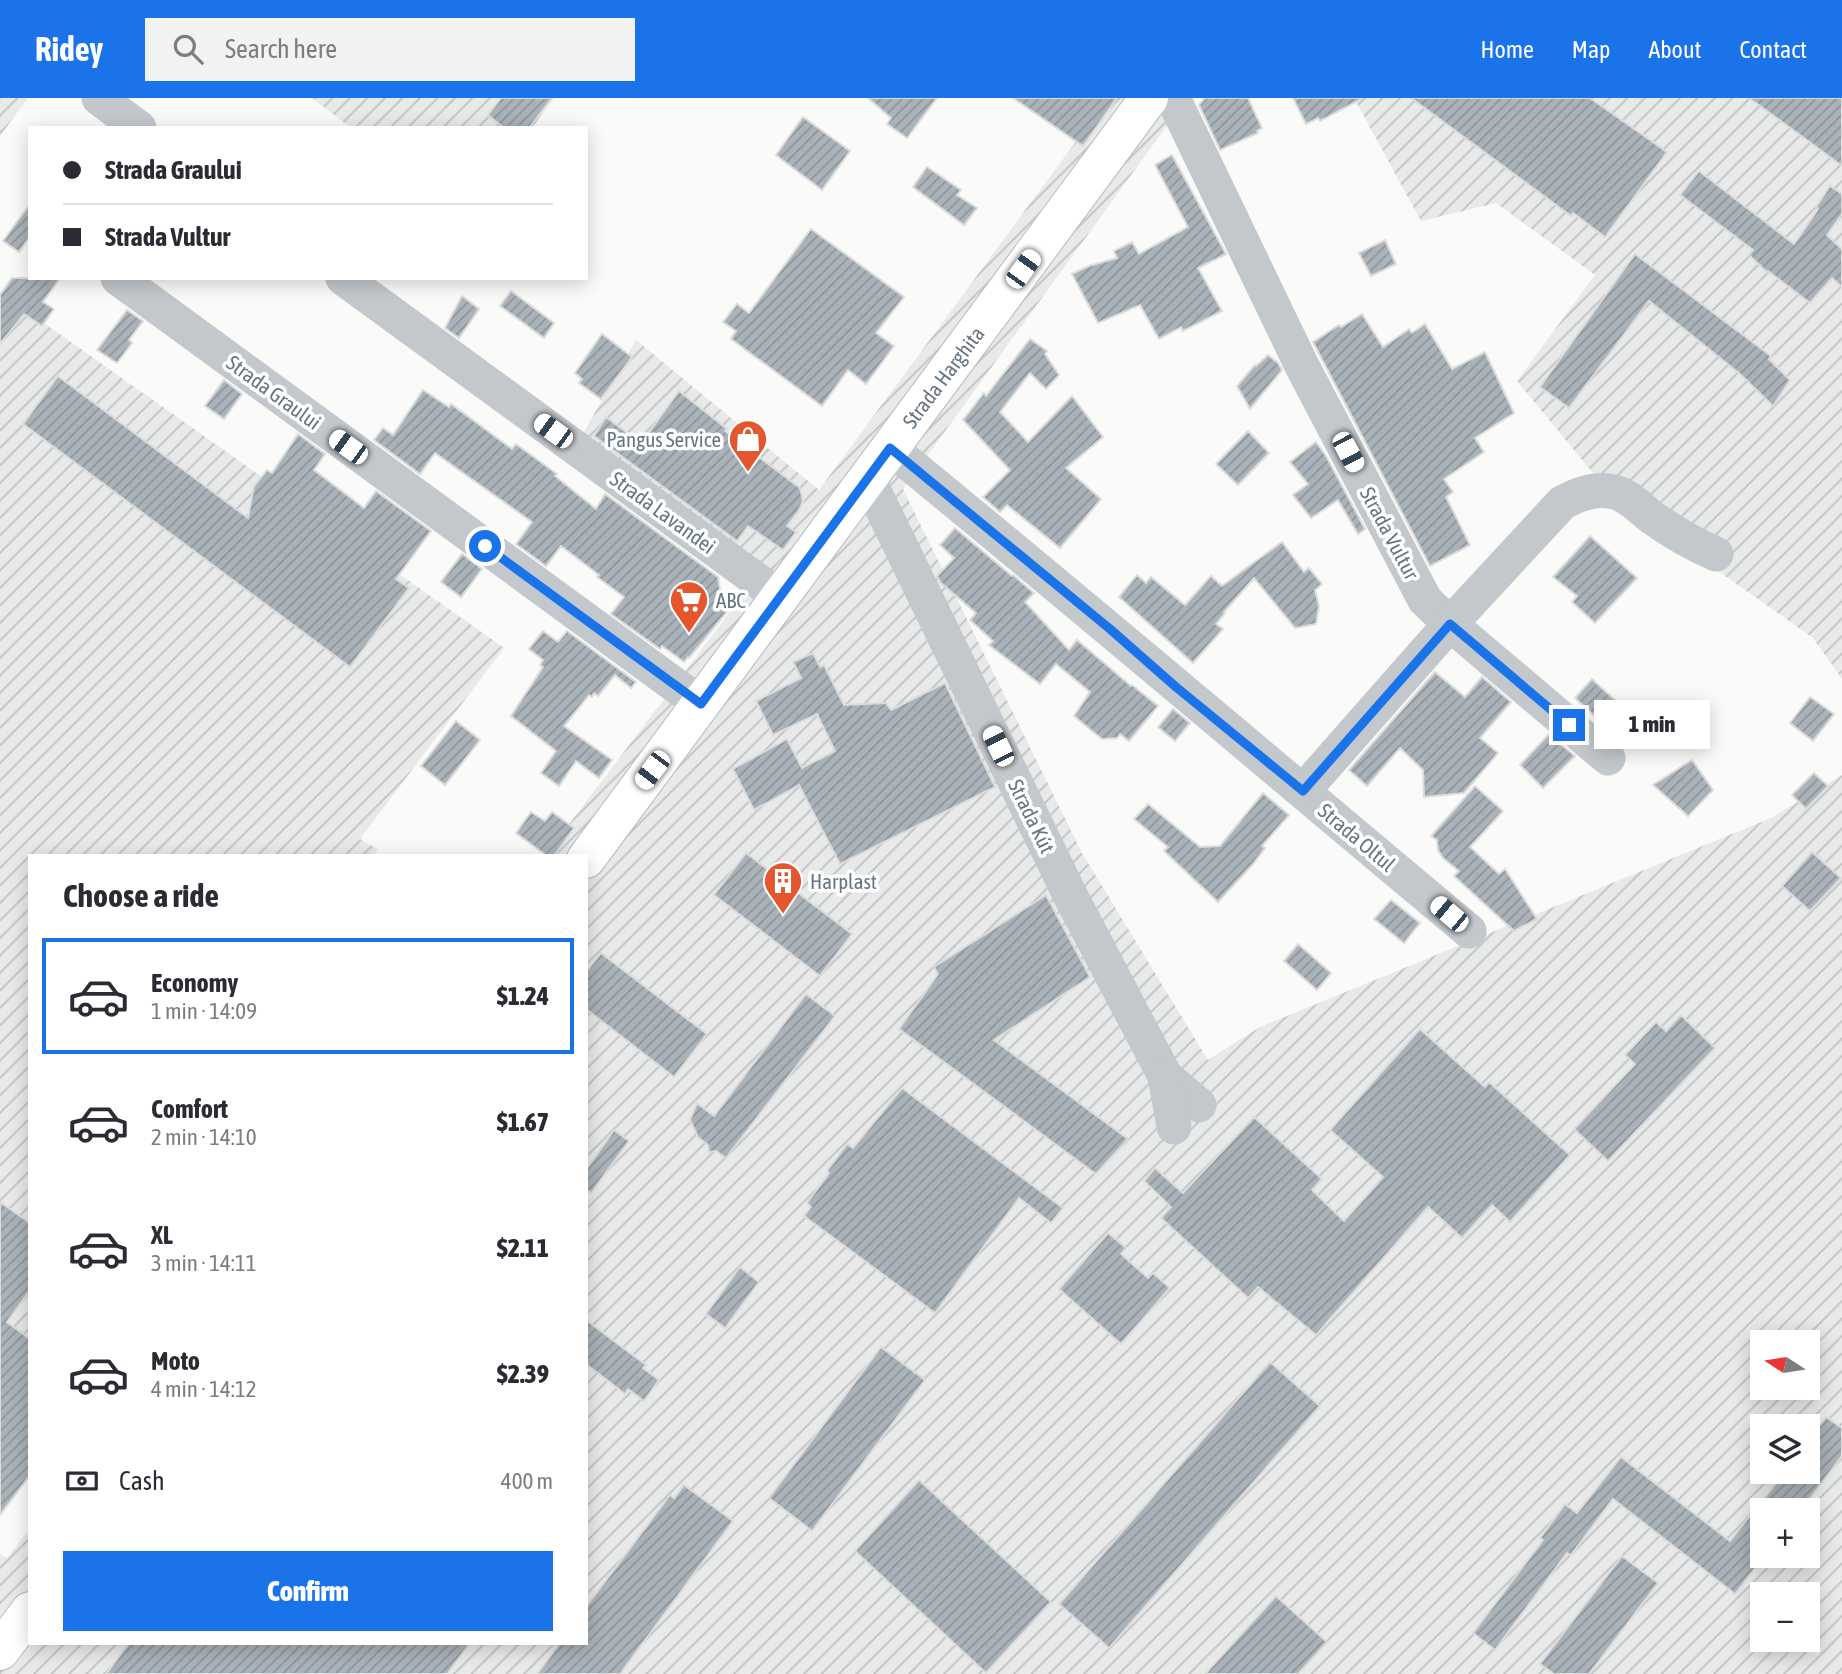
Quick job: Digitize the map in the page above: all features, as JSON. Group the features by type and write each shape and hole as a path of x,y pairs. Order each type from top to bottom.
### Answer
{"main road":[{"name":"Strada Harghita","path":"588,856 1149,98"},
{"path":"0,1651 28,1614"}],"street":[{"path":"99,98 136,126"},
{"name":"Strada Vultur","path":"1172,98 1302,366 1425,600 1608,758"},
{"name":"Strada Graului","path":"121,280 701,704"},
{"name":"Strada Lavandei","path":"346,280 780,597"},
{"name":"Strada Oltul","path":"890,448 1469,930"},
{"name":"Strada Kút","path":"868,479 1070,895 1187,1116"},
{"path":"1303,791 1450,624 1562,503 1577,495 1596,491 1614,492 1628,498 1683,538 1716,554"}],"shaded area":[{"path":"0,98 28,98 0,136"},
{"path":"312,98 554,98 533,126 348,126"},
{"path":"1108,98 1187,98 903,489 1082,853 1208,1060 1260,1027 1771,818 1842,775 1842,1674 0,1674 0,1554 7,1558 28,1531 28,1645 588,1645 588,854 547,854 761,571 581,437 636,340 819,490"},
{"path":"1354,98 1842,98 1842,679 1813,638 1611,495 1517,381 1595,275 1496,203 1421,221"},
{"path":"0,292 504,648 360,839 378,849 374,854 28,854 28,1476 0,1512"}],"building":[{"path":"501,98 552,98 531,126 502,126 488,115"},
{"path":"868,98 937,98 907,138 887,124 891,118"},
{"path":"1013,98 1117,98 1083,146"},
{"path":"1205,98 1248,98 1262,128 1258,133 1220,150 1199,105"},
{"path":"1293,98 1363,98 1320,121 1318,118 1306,124"},
{"path":"1411,98 1590,98 1667,152 1605,237 1573,213 1571,216"},
{"path":"1749,98 1842,98 1842,166 1785,124"},
{"path":"803,117 850,151 822,190 776,155"},
{"path":"1172,155 1226,254 1198,268 1222,311 1183,331 1181,327 1159,339 1140,305 1098,323 1072,274 1117,258 1114,251 1132,242 1139,254 1188,227 1155,165"},
{"path":"927,167 961,190 957,195 977,208 964,225 913,187"},
{"path":"1699,171 1794,244 1830,186 1842,194 1842,214 1827,235 1842,249 1842,287 1832,278 1810,303 1767,272 1749,255 1753,250 1680,195"},
{"path":"28,207 28,239 19,252 3,241"},
{"path":"811,229 904,297 876,333 894,346 866,384 848,370 822,406 731,339 736,331 723,322 737,304 749,313"},
{"path":"1385,240 1396,264 1371,276 1359,253"},
{"path":"1635,254 1771,356 1769,359 1790,380 1773,406 1740,374 1649,301 1569,408 1540,387"},
{"path":"12,278 59,280 43,302 54,309 42,326 24,314 0,344 0,295"},
{"path":"511,291 554,323 544,338 500,306"},
{"path":"462,296 479,309 459,338 445,328"},
{"path":"127,310 143,321 129,340 132,343 117,363 97,350"},
{"path":"1362,314 1383,347 1409,329 1412,333 1425,324 1452,369 1485,352 1514,413 1475,438 1484,452 1444,479 1453,492 1446,497 1470,545 1430,566 1313,342"},
{"path":"602,334 632,357 601,399 579,383 582,379 575,373"},
{"path":"1030,339 1047,351 1045,354 1059,375 1046,389 1030,373 1000,412 1028,442 1072,396 1103,437 1066,468 1101,499 1060,548 1007,505 1000,512 983,497 1010,470 963,420 984,393 986,396"},
{"path":"1268,355 1282,370 1250,409 1237,386 1255,365"},
{"path":"58,376 248,518 254,486 267,470 272,473 298,434 325,454 314,470 364,508 376,491 431,531 396,579 409,588 350,667 23,424"},
{"path":"224,380 242,394 224,419 205,406"},
{"path":"423,390 449,407 451,404 512,449 516,444 557,474 555,476 596,509 605,494 718,577 720,589 727,595 722,602 730,608 689,658 684,662 662,646 660,649 611,614 624,597 561,546 546,566 516,544 532,522 435,453 420,474 374,440 383,428 393,435"},
{"path":"679,391 727,429 725,431 800,488 803,501 787,526 796,532 783,550 748,526 737,541 594,436 606,417 641,443"},
{"path":"1248,431 1269,453 1238,485 1216,464"},
{"path":"1316,442 1365,529 1358,534 1338,500 1311,518 1293,495 1308,484 1290,462"},
{"path":"955,528 1034,593 1025,602 1069,650 1077,640 1158,706 1129,741 1120,734 1117,738 1102,739 1074,716 1090,692 1056,664 1040,684 989,645 993,641 970,620 976,613 940,582 937,576 954,558 940,545"},
{"path":"1590,536 1637,578 1595,623 1572,602 1577,596 1553,577"},
{"path":"1282,542 1304,572 1309,568 1322,584 1315,590 1319,606 1316,624 1295,628 1254,578 1216,624 1223,629 1193,663 1119,597 1137,575 1146,583 1151,577 1185,605 1211,576 1222,586"},
{"path":"462,554 482,569 461,597 441,582"},
{"path":"543,631 558,642 567,631 636,682 631,688 615,675 598,696 594,693 592,697 589,695 564,726 612,760 599,778 576,761 559,786 541,773 556,751 511,716 543,667 540,665 543,660 529,649"},
{"path":"813,653 820,667 824,665 844,705 886,703 891,710 945,683 995,787 840,864 799,785 754,810 733,769 787,739 802,768 835,751 817,714 773,735 756,701 801,678 793,662"},
{"path":"1435,672 1465,697 1482,677 1511,702 1480,738 1498,753 1464,793 1424,797 1423,770 1400,748 1367,786 1349,770"},
{"path":"1592,679 1628,712 1626,714 1631,719 1616,736 1575,698"},
{"path":"1810,697 1834,714 1813,741 1790,723"},
{"path":"1173,709 1190,723 1175,741 1158,727"},
{"path":"456,721 480,740 445,785 421,766"},
{"path":"1549,734 1575,756 1543,788 1520,765"},
{"path":"1692,760 1713,790 1688,816 1653,785"},
{"path":"1814,773 1828,786 1806,809 1792,795"},
{"path":"1475,786 1503,811 1470,847 1499,874 1505,869 1537,919 1514,931 1454,876 1459,871 1443,858 1438,850 1437,840 1431,836"},
{"path":"1263,793 1289,815 1262,846 1265,848 1253,864 1218,902 1164,851 1168,847 1134,819 1148,804 1200,847 1220,846"},
{"path":"531,812 545,821 552,812 574,828 555,854 544,854 516,833"},
{"path":"1812,852 1841,878 1810,911 1782,886"},
{"name":"Harplast","path":"746,853 852,934 820,976 714,895"},
{"path":"1046,895 1090,977 994,1040 1128,1139 1096,1174 899,1029 938,974 934,967"},
{"path":"1391,900 1420,923 1404,943 1374,919"},
{"path":"1298,944 1331,973 1317,990 1284,961"},
{"path":"601,953 707,1034 674,1077 588,1011 588,969"},
{"path":"806,994 835,1016 726,1158 716,1151 709,1152 708,1145 698,1137 690,1120 697,1103 714,1116"},
{"path":"1681,1015 1715,1048 1608,1161 1574,1129 1635,1064 1625,1055 1656,1022 1666,1031"},
{"path":"1420,1029 1485,1087 1489,1082 1570,1155 1510,1222 1492,1205 1462,1238 1428,1207 1316,1335 1258,1287 1248,1298 1161,1218 1171,1207 1144,1181 1155,1168 1183,1193 1254,1117 1322,1179 1312,1190 1344,1221 1383,1177 1330,1130"},
{"path":"902,1088 1063,1208 1051,1223 1019,1198 935,1313 804,1216 811,1207 807,1203 847,1144 853,1148"},
{"path":"614,1130 629,1141 591,1193 588,1191 588,1167"},
{"path":"0,1202 28,1222 28,1293 7,1322 28,1338 28,1478 0,1515"},
{"path":"1108,1233 1126,1248 1121,1254 1148,1278 1153,1273 1170,1288 1121,1344 1059,1289"},
{"path":"740,1267 759,1282 725,1328 706,1314"},
{"path":"588,1322 646,1365 643,1368 659,1380 644,1401 628,1389 625,1394 588,1366"},
{"path":"881,1347 925,1380 812,1531 769,1498"},
{"path":"1270,1362 1320,1406 1109,1648 1059,1604"},
{"path":"1826,1417 1842,1428 1842,1456 1810,1498 1764,1498 1775,1484 1820,1484 1820,1425"},
{"path":"1621,1457 1730,1541 1750,1516 1750,1568 1755,1568 1735,1594 1613,1499 1571,1555 1567,1553 1495,1650 1473,1633 1543,1540 1540,1538 1565,1504 1577,1513"},
{"path":"919,1480 1051,1602 986,1673 855,1551"},
{"path":"684,1485 733,1521 620,1674 537,1674 559,1645 588,1645 588,1604 670,1495 674,1498"},
{"path":"1622,1556 1658,1583 1589,1674 1554,1674 1540,1664"},
{"path":"1276,1596 1327,1642 1298,1674 1205,1674"},
{"path":"128,1645 469,1645 447,1674 106,1674"}],"place":[{"name":"Pangus Service","path":"748,473"},
{"name":"ABC","path":"689,634"},
{"name":"Harplast","path":"783,915"}],"route":[{"path":"485,546 701,704 890,448 1303,791 1450,624 1569,725"}]}
